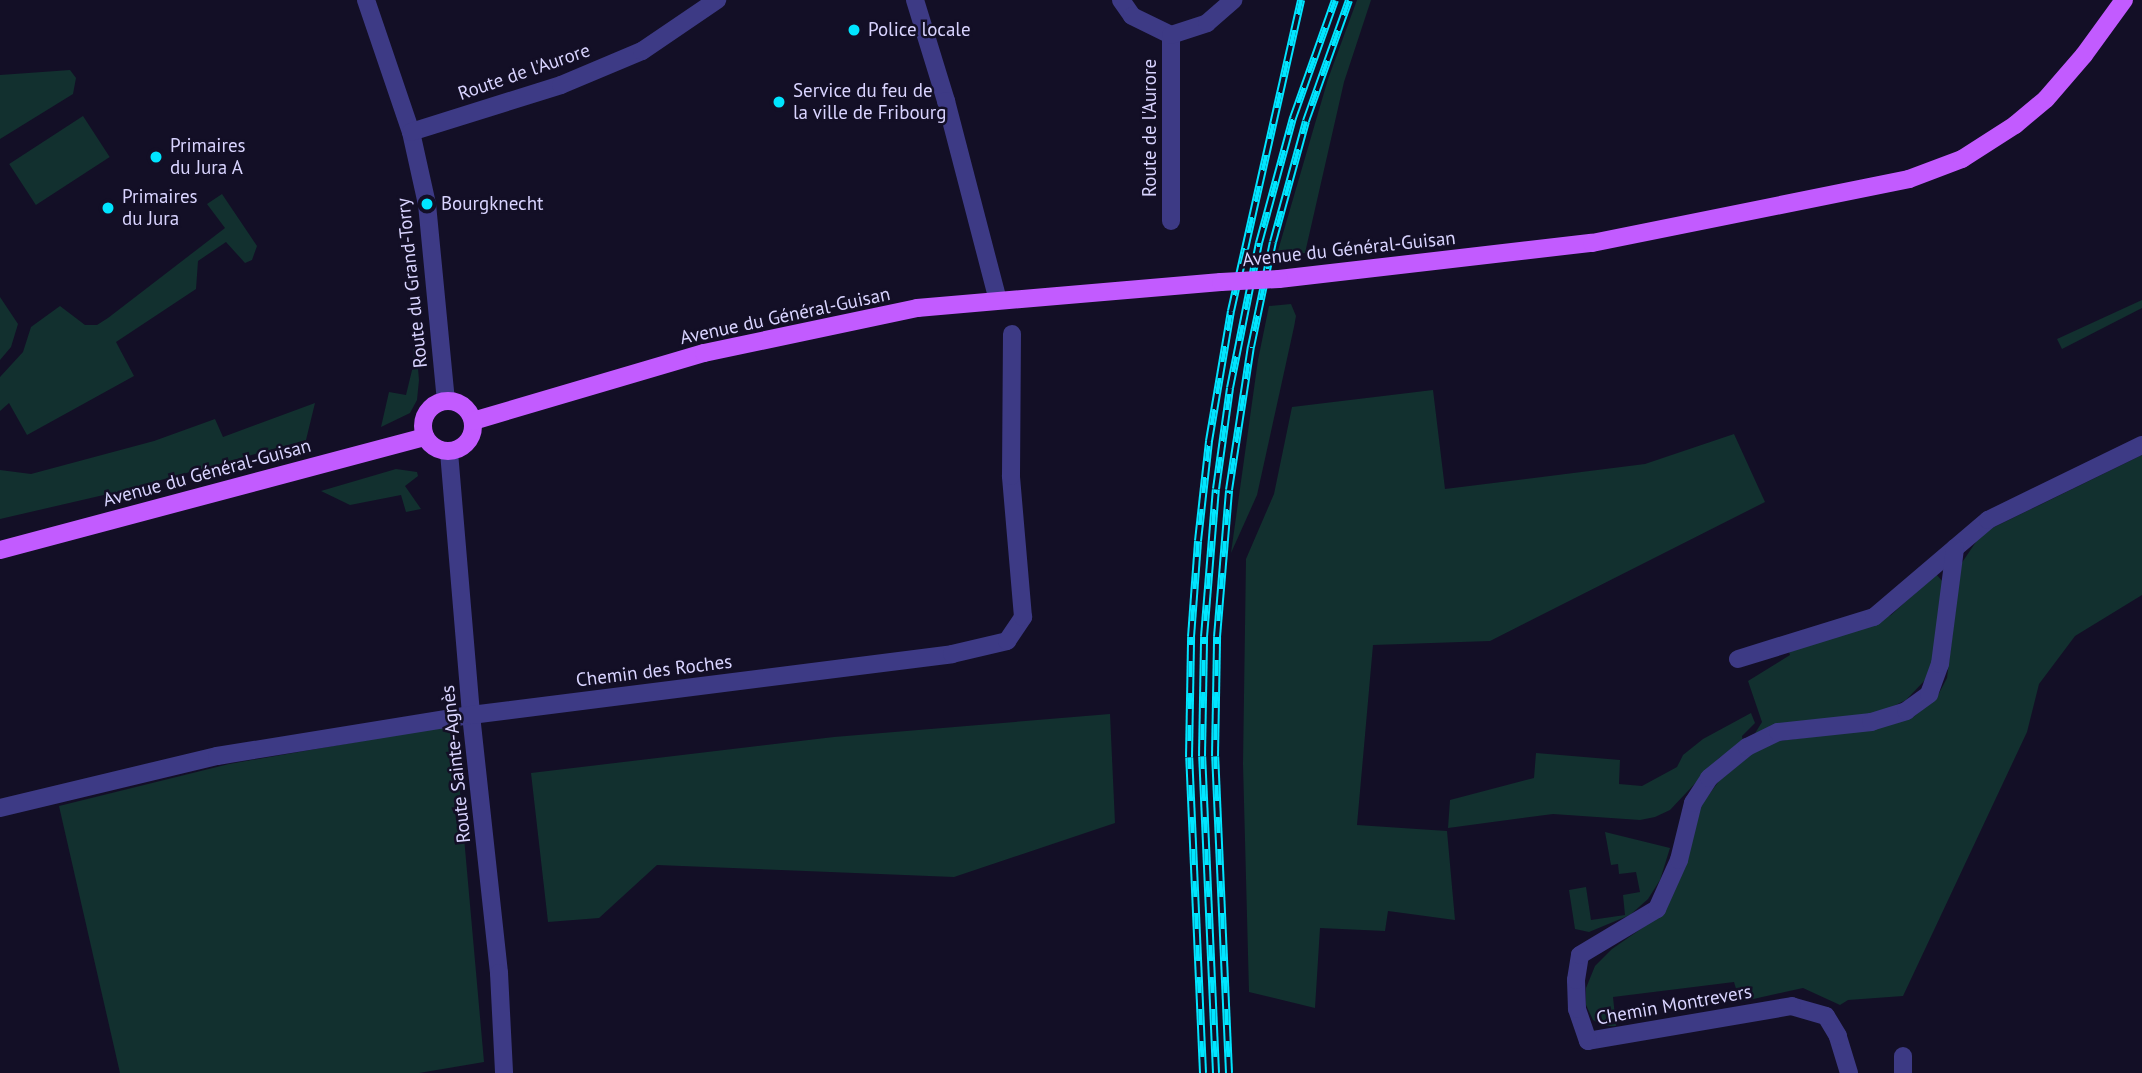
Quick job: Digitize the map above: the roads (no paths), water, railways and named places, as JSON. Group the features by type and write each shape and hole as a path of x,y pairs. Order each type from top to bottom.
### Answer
{"main road":[{"name":"Avenue du Général-Guisan","path":"473,421 704,353 917,308 1279,279 1592,243 1909,178 1962,159 2015,125 2054,90 2124,0"},
{"path":"446,401 466,409 473,421 472,435 466,444 449,452 439,450 425,437 425,417 430,408 446,401"},
{"name":"Avenue du Général-Guisan","path":"0,550 425,437"}],"street":[{"name":"Route du Grand-Torry","path":"366,0 411,132 427,204 446,401"},
{"name":"Route de l'Aurore","path":"411,132 573,80 642,51 717,0"},
{"path":"915,0 946,101 998,300"},
{"name":"Route de l'Aurore","path":"1121,0 1132,16 1171,35 1207,23 1233,0"},
{"name":"Route de l'Aurore","path":"1171,35 1171,220"},
{"name":"Chemin des Roches","path":"0,808 217,756 471,715 952,654 1007,641 1023,617 1012,476 1012,334"},
{"path":"1738,659 1874,617 1987,520 2142,445"},
{"name":"Route Sainte-Agnès","path":"449,452 471,715 499,973 504,1073"},
{"name":"Chemin Montrevers","path":"1849,1073 1838,1036 1826,1016 1792,1006 1588,1041 1577,1009 1576,980 1580,956 1657,909 1679,860 1693,803 1709,778 1747,747 1778,733 1871,722 1906,711 1928,694 1940,664 1955,548"}],"railway":[{"path":"1203,1073 1189,757 1191,637 1198,541 1209,441 1231,311 1301,0"},
{"path":"1216,1073 1202,756 1204,637 1216,489 1230,388 1259,243 1293,118 1335,0"},
{"path":"1229,1073 1215,756 1217,637 1229,490 1251,347 1273,242 1306,121 1349,0"}],"place":[{"name":"Police locale","path":"854,30"},
{"name":"Service du feu de la ville de Fribourg","path":"779,102"},
{"name":"Primaires du Jura A","path":"156,157"},
{"name":"Bourgknecht","path":"427,204"},
{"name":"Primaires du Jura","path":"108,208"}]}
